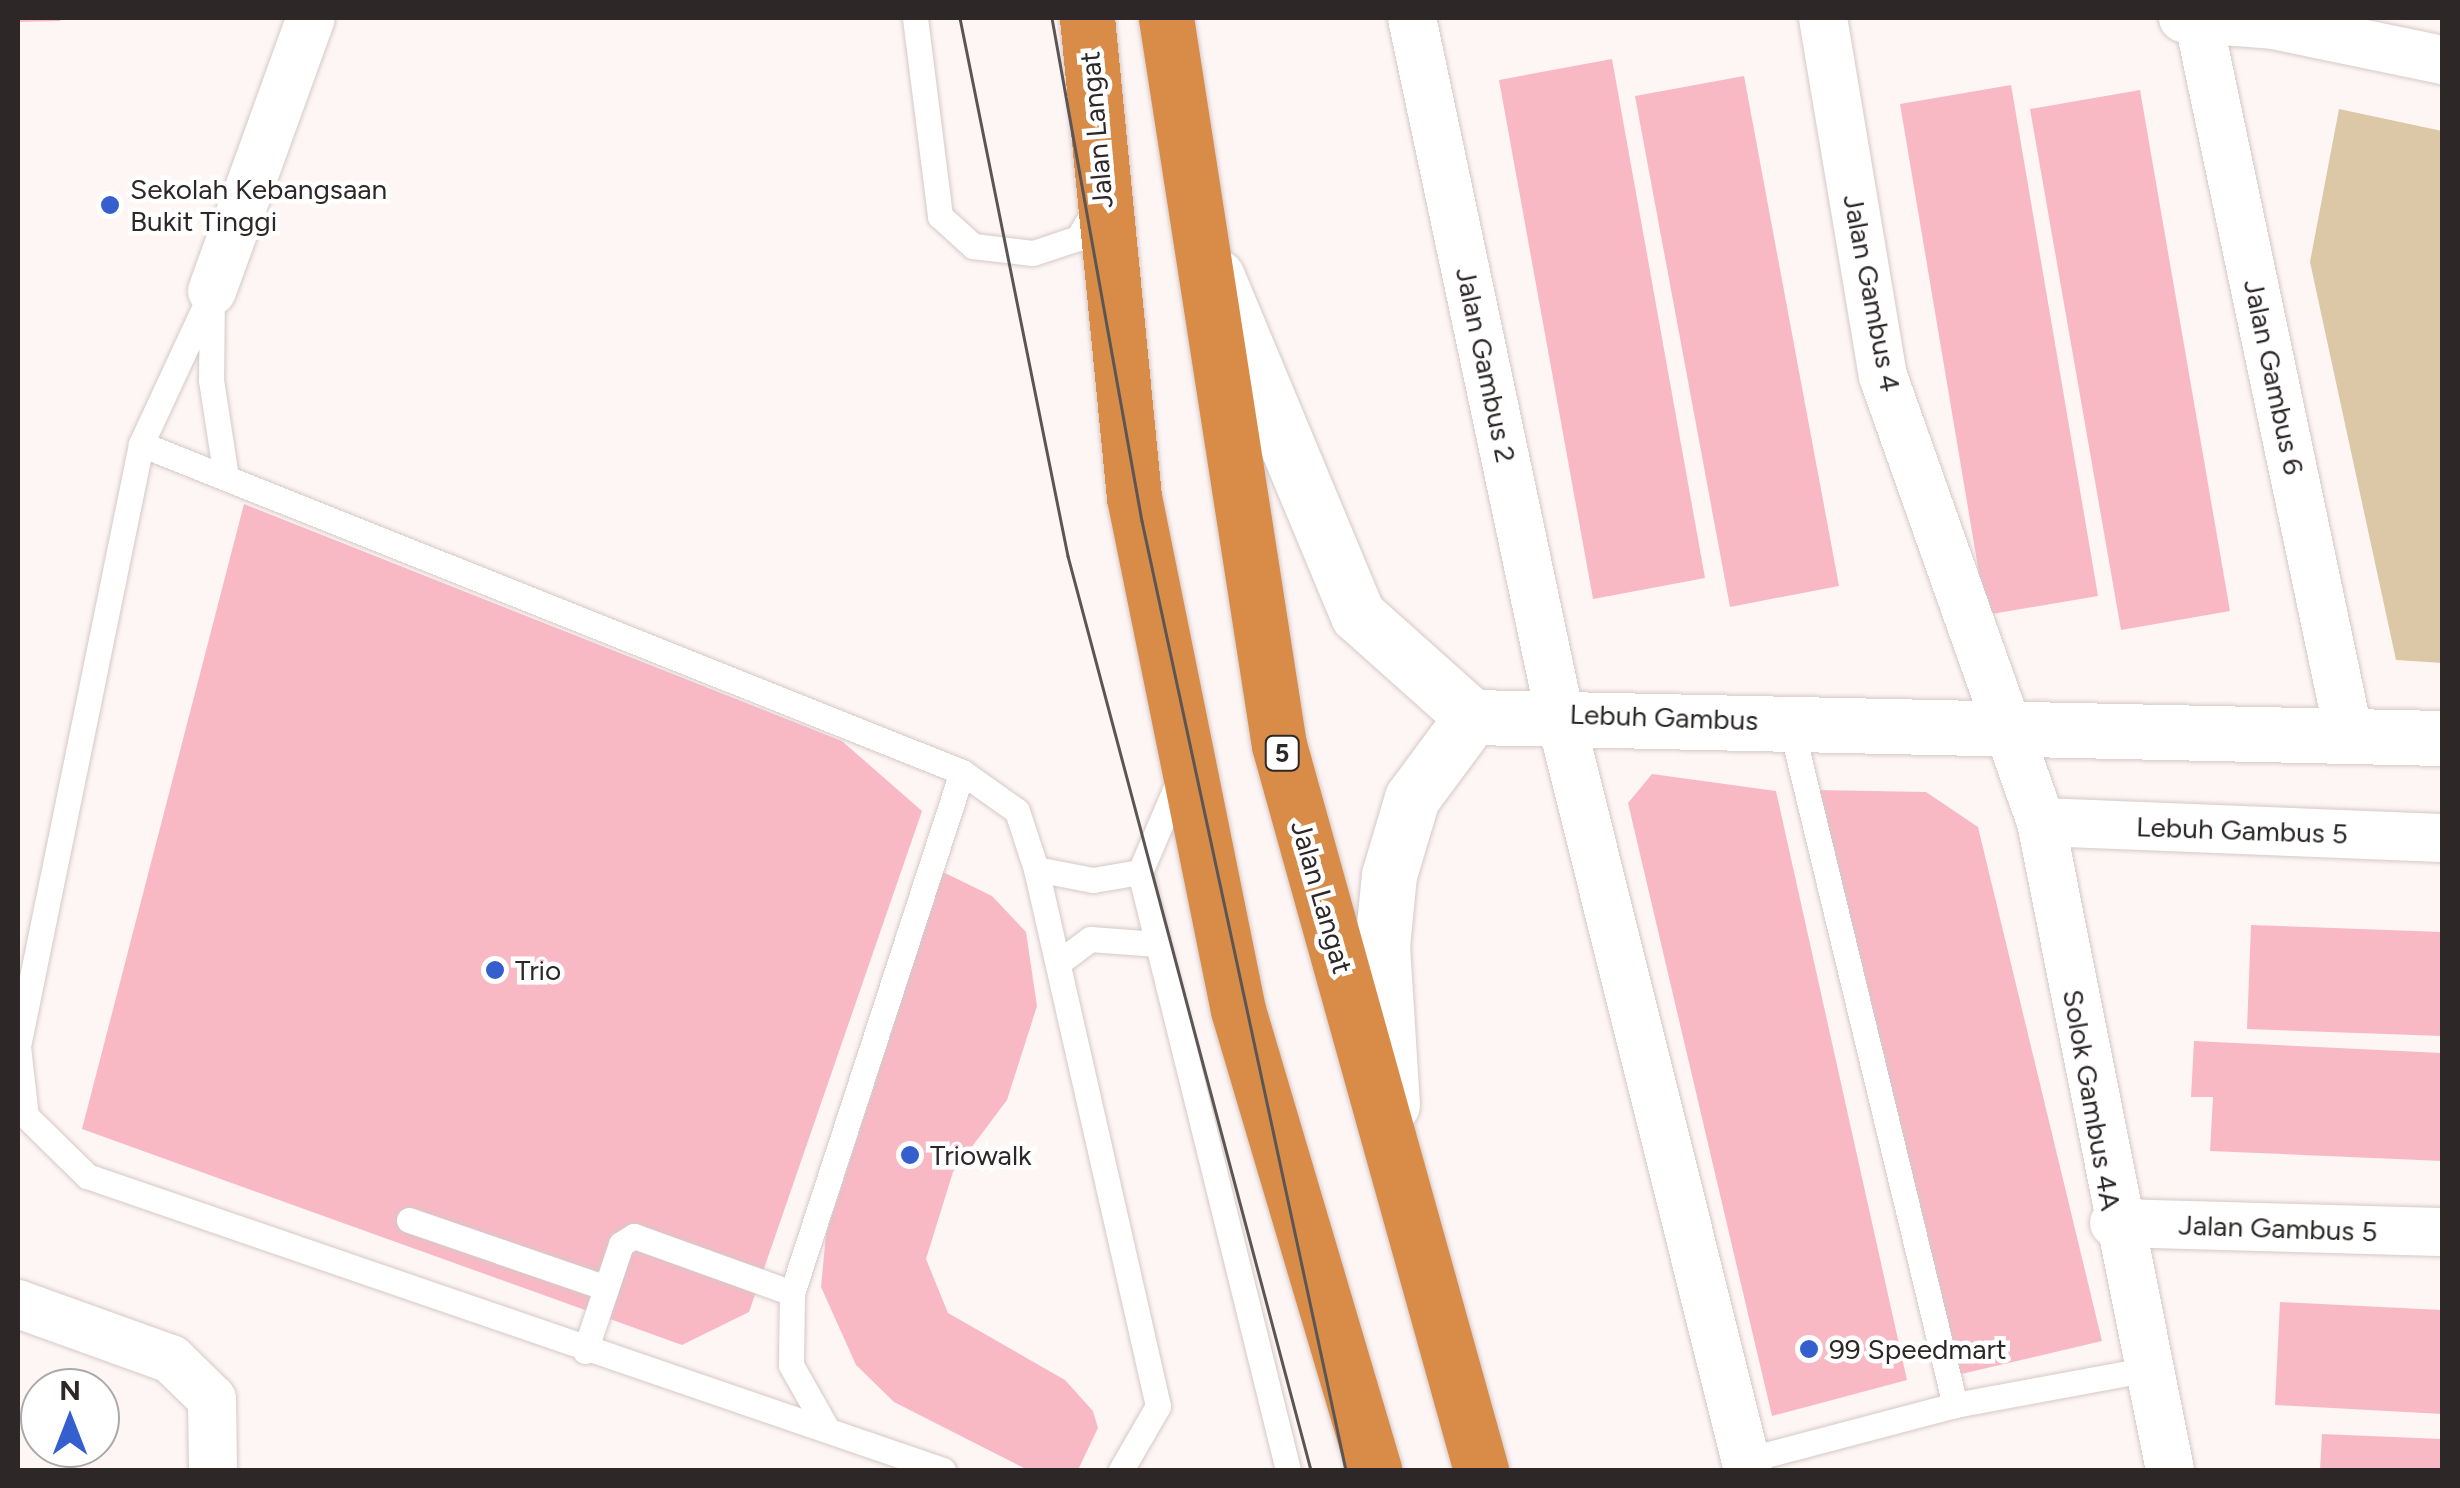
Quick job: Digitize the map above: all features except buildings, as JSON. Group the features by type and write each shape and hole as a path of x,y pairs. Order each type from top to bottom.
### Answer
{"highway":[{"name":"Jalan Langat","path":"1087,18 1134,498 1188,737 1238,1010 1374,1470"},
{"name":"Jalan Langat","path":"1166,18 1192,214 1279,745 1481,1470"}],"street":[{"path":"212,292 311,18"},
{"name":"Jalan Gambus 2","path":"1412,18 1559,712 1745,1466"},
{"name":"Jalan Gambus 4","path":"1822,18 1883,376 2011,730"},
{"path":"2183,18 2328,26 2442,60"},
{"name":"Jalan Gambus 6","path":"2198,18 2350,736"},
{"path":"1192,214 1358,615 1472,717 1412,798 1389,874 1382,946 1396,1161"},
{"name":"Lebuh Gambus","path":"1472,717 1559,712 2011,730 2442,738"},
{"name":"Solok Gambus 4A","path":"2011,730 2040,822 2114,1222 2144,1370 2170,1470"},
{"name":"Lebuh Gambus 5","path":"2040,822 2442,838"},
{"name":"Jalan Gambus 5","path":"2114,1222 2442,1232"},
{"path":"18,1304 171,1360 212,1399 213,1470"}],"lane":[{"path":"915,18 940,216 973,246 1034,253 1078,238 1102,197"},
{"path":"212,292 141,444 18,1047 26,1116 87,1176 585,1352 943,1470"},
{"path":"212,292 212,380 226,477"},
{"path":"141,444 962,772 1017,810 1036,870 1158,1406 1122,1470"},
{"path":"1790,722 1955,1404"},
{"path":"1188,737 1169,822 1140,872 1288,1470"},
{"path":"827,1429 791,1365 792,1293 962,772"},
{"path":"1036,870 1093,880 1140,872"},
{"path":"1058,963 1090,939 1157,944"},
{"path":"409,1220 606,1288"},
{"path":"585,1352 620,1244 634,1236 792,1293"},
{"path":"1745,1466 1955,1404 2144,1370"}],"shaded area":[{"path":"2339,109 2442,131 2442,663 2396,660 2310,262"}],"tram line":[{"path":"960,18 1068,556 1311,1470"},
{"path":"1052,18 1142,521 1346,1470"}],"place":[{"name":"Sekolah Kebangsaan Bukit Tinggi","path":"110,205"},
{"name":"Trio","path":"495,970"},
{"name":"Triowalk","path":"910,1155"},
{"name":"99 Speedmart","path":"1809,1349"}]}
